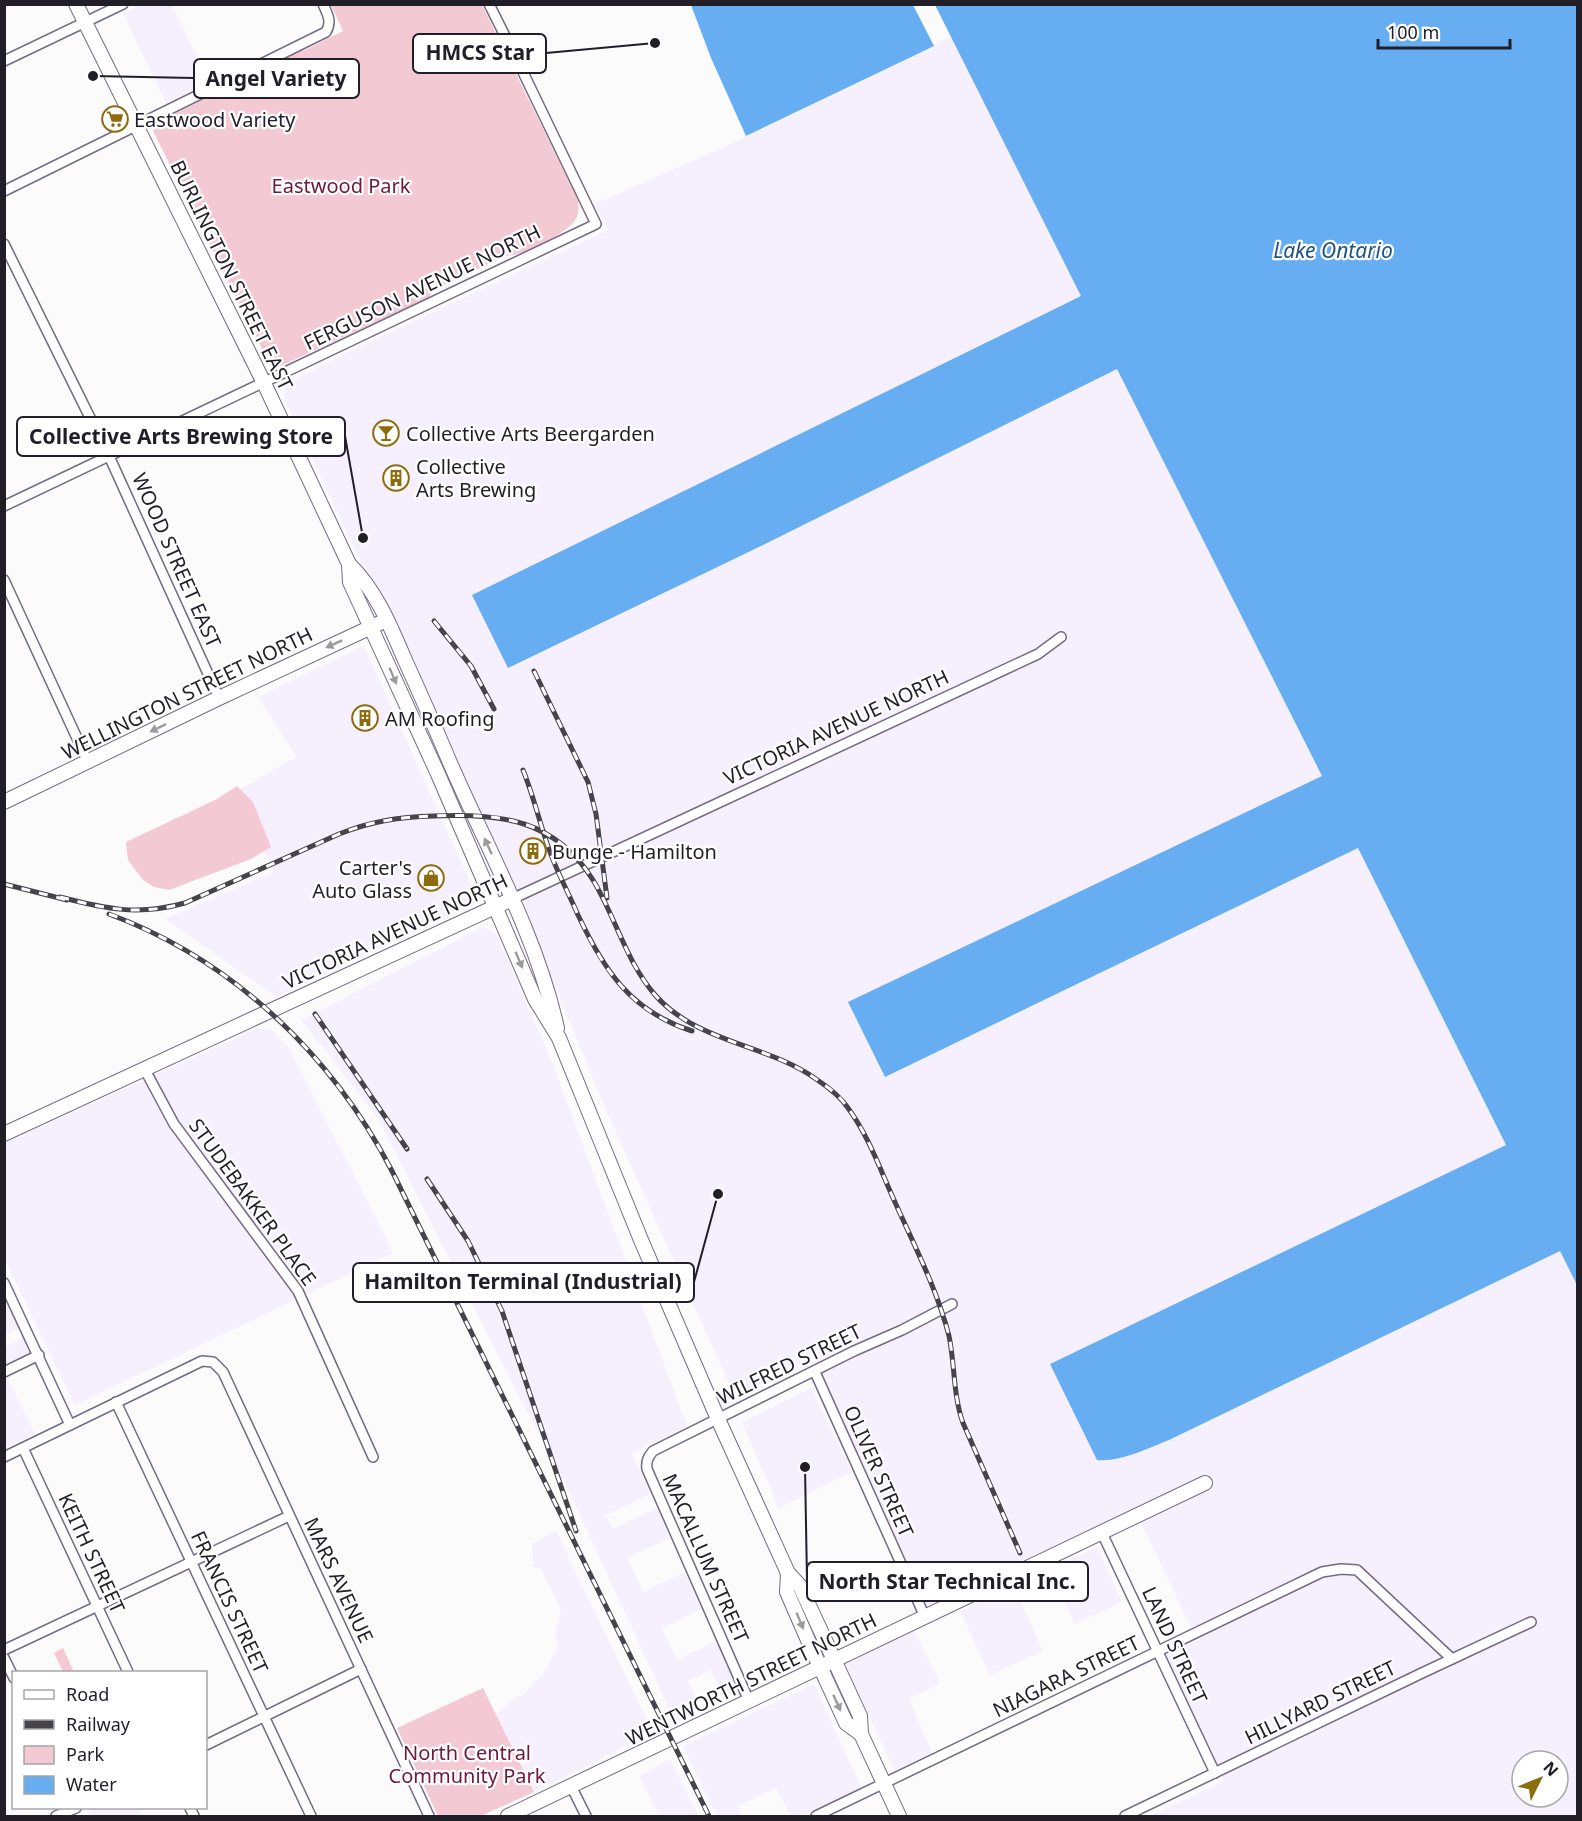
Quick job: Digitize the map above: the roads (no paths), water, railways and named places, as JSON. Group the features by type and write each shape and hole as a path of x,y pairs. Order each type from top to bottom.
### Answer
{"main road":[{"name":"BURLINGTON STREET EAST","path":"76,4 264,383 349,564 360,575 387,619 512,899 550,994 559,1038"},
{"name":"BURLINGTON STREET EAST","path":"349,564 350,582 536,999 559,1038 641,1240 718,1419 788,1573 801,1586 860,1716 861,1734 899,1816"},
{"name":"WELLINGTON STREET NORTH","path":"4,802 387,619"},
{"name":"VICTORIA AVENUE NORTH","path":"4,1134 512,899"},
{"name":"WENTWORTH STREET NORTH","path":"508,1816 1205,1483"},
{"name":"BURLINGTON STREET EAST","path":"788,1573 787,1592 820,1667 846,1724 861,1734"}],"street":[{"path":"4,61 123,4"},
{"path":"4,191 326,32 330,26 323,4"},
{"name":"FERGUSON AVENUE NORTH","path":"4,506 596,224 489,4"},
{"name":"WOOD STREET EAST","path":"4,244 109,456 219,698"},
{"path":"4,580 88,762"},
{"name":"VICTORIA AVENUE NORTH","path":"512,899 1038,654 1061,637"},
{"name":"STUDEBAKKER PLACE","path":"144,1068 174,1124 298,1291 373,1457"},
{"path":"4,1282 70,1425"},
{"name":"WILFRED STREET","path":"646,1461 653,1451 952,1304"},
{"path":"4,1372 39,1355"},
{"name":"MARS AVENUE","path":"116,1402 202,1361 213,1362 223,1372 429,1816"},
{"name":"OLIVER STREET","path":"815,1372 925,1617"},
{"path":"4,1457 116,1402"},
{"name":"FRANCIS STREET","path":"116,1402 311,1816"},
{"name":"KEITH STREET","path":"23,1448 128,1671"},
{"name":"MACALLUM STREET","path":"646,1461 647,1469 749,1701"},
{"path":"4,1650 290,1516"},
{"name":"LAND STREET","path":"1102,1533 1215,1773"},
{"name":"NIAGARA STREET","path":"816,1816 1322,1572 1357,1570 1452,1659"},
{"name":"HILLYARD STREET","path":"1125,1816 1531,1622"},
{"path":"4,1658 12,1674"},
{"path":"207,1744 361,1669"},
{"path":"571,1786 586,1816"},
{"path":"57,1816 73,1809"}],"water":[{"path":"691,5 913,5 934,46 746,136 711,58"},
{"name":"Lake Ontario","path":"935,5 1577,5 1577,1285 1560,1251 1169,1440 1115,1459 1097,1460 1050,1364 1506,1145 1358,848 885,1077 848,1002 1322,776 1117,369 761,546 508,668 472,595 1081,296"}],"railway":[{"path":"434,621 471,666 494,709"},
{"path":"534,671 588,782 596,814 607,898"},
{"path":"523,770 553,860 588,935 609,971 636,1000 652,1012 670,1023 692,1031"},
{"path":"60,897 107,908 137,910 168,907 185,903 339,834 386,820 409,817 458,815 503,819 543,832 561,844 578,860 593,880 637,969 656,996 673,1012 712,1034 797,1067 838,1096 855,1118 873,1152 938,1301 949,1336 957,1402 963,1423 1020,1553"},
{"path":"4,884 67,900"},
{"path":"109,914 154,933 197,957 237,985 274,1016 309,1051 340,1088 368,1129 392,1171 709,1816"},
{"path":"315,1014 407,1149"},
{"path":"427,1179 468,1241 502,1311 576,1531"}],"place":[{"name":"HMCS Star","path":"655,43"},
{"name":"Angel Variety","path":"93,76"},
{"name":"Eastwood Variety","path":"115,119"},
{"name":"Collective Arts Beergarden","path":"386,433"},
{"name":"Collective Arts Brewing","path":"396,478"},
{"name":"Collective Arts Brewing Store","path":"363,538"},
{"name":"AM Roofing","path":"365,718"},
{"name":"Bunge - Hamilton","path":"533,851"},
{"name":"Carter's Auto Glass","path":"431,878"},
{"name":"Hamilton Terminal (Industrial)","path":"718,1194"},
{"name":"North Star Technical Inc.","path":"805,1467"}],"park label":[{"name":"Eastwood Park","path":"341,185"},
{"name":"North Central Community Park","path":"467,1764"}]}
